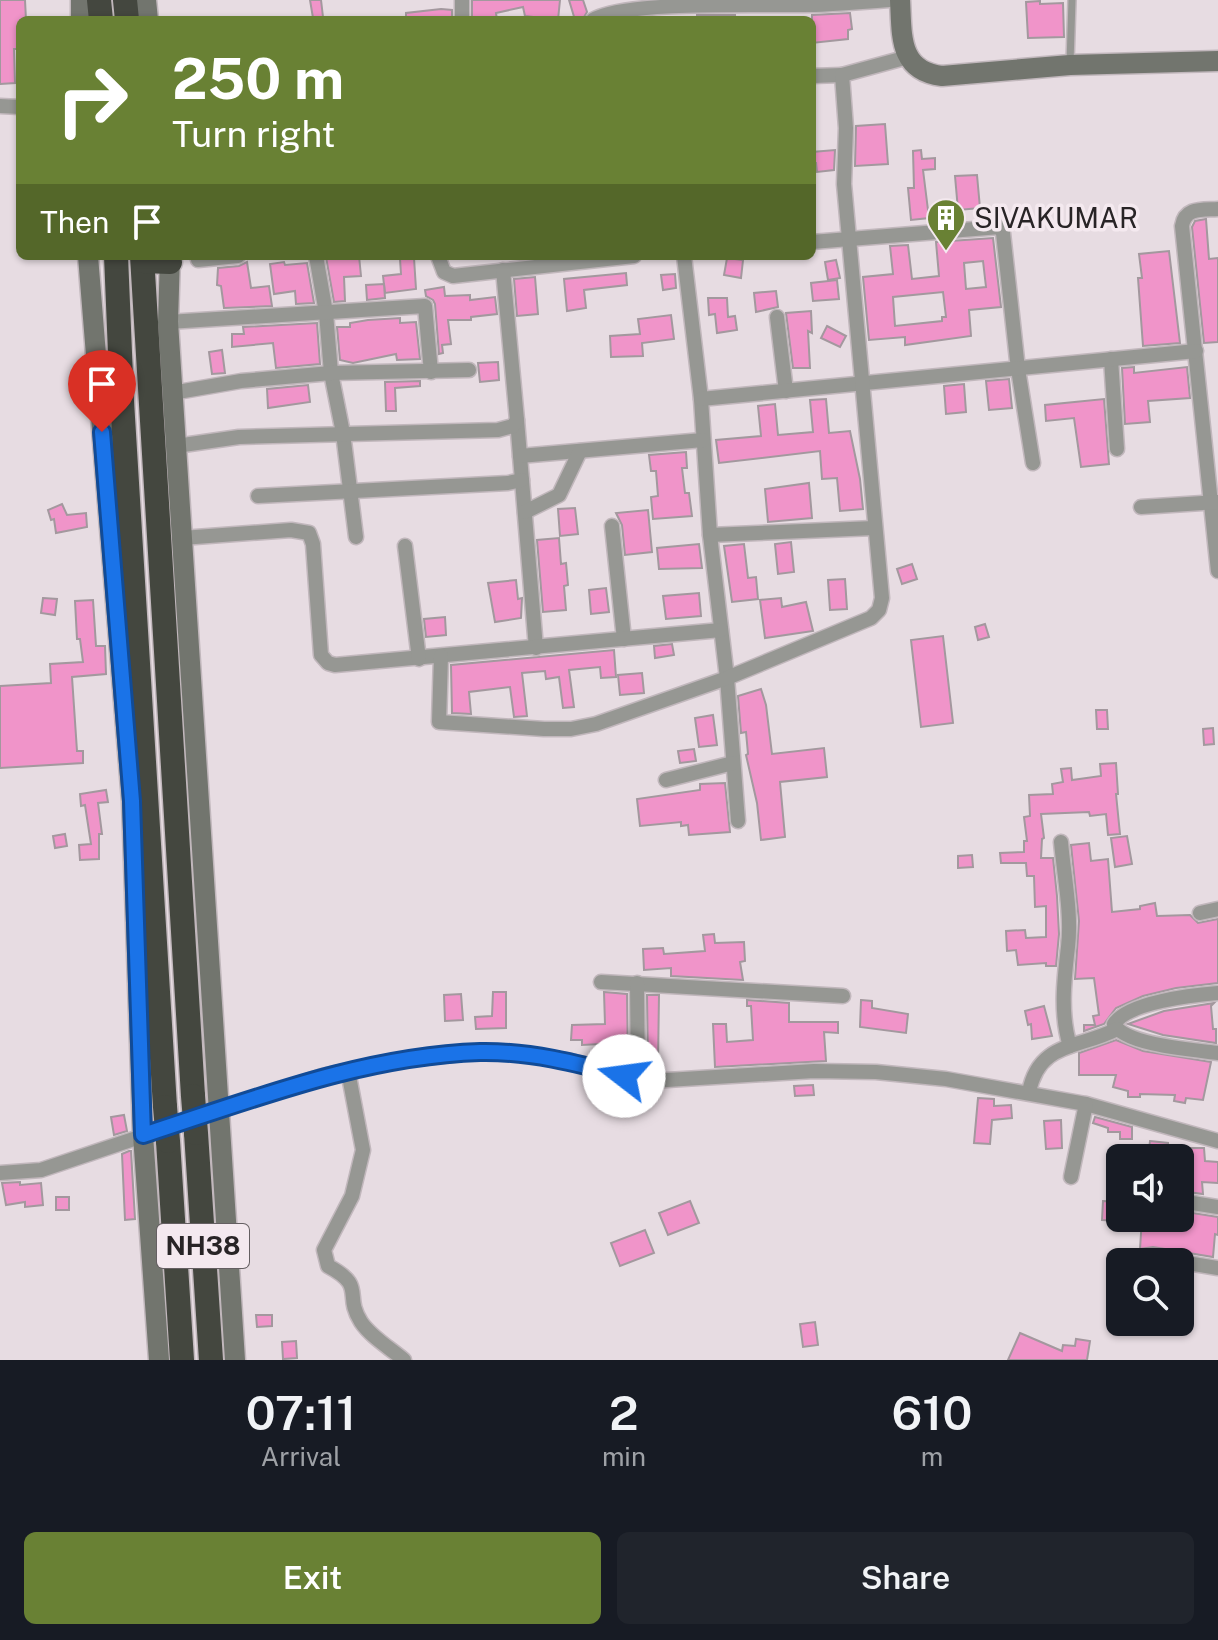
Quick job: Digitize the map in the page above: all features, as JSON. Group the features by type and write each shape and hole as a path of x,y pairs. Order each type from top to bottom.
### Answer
{"highway":[{"name":"NH38","path":"116,260 126,479 182,1360"},
{"name":"NH38","path":"143,260 211,1360"}],"street":[{"path":"601,16 609,12 672,7 815,5 889,0"},
{"path":"900,0 908,57 920,70 942,76 1070,65 1218,61"},
{"path":"816,76 842,75 908,57"},
{"path":"441,656 439,722 571,729 596,724 727,678 875,615 882,598 848,240 842,75"},
{"path":"1218,209 1191,211 1182,222 1215,503 1218,571"},
{"path":"816,242 1000,227 1033,463"},
{"path":"88,260 132,801 143,1135 159,1360"},
{"path":"170,260 168,322 172,393 235,1360"},
{"path":"317,260 356,537"},
{"path":"440,260 444,272 450,275 503,270 549,260"},
{"path":"684,260 701,399 710,535 727,678 738,821"},
{"path":"503,270 536,648"},
{"path":"168,322 425,306 431,372"},
{"path":"777,317 786,391"},
{"path":"701,399 1196,351"},
{"path":"1111,359 1117,449"},
{"path":"172,393 241,381 331,373 469,370"},
{"path":"176,446 239,437 498,430 513,426 517,420"},
{"path":"520,456 703,440"},
{"path":"525,512 559,495 580,451"},
{"path":"258,496 522,480"},
{"path":"1141,507 1215,503"},
{"path":"612,526 624,639"},
{"path":"710,535 874,528"},
{"path":"182,538 291,530 309,533 313,544 321,655 328,663 335,665 721,630"},
{"path":"405,546 419,659"},
{"path":"666,780 733,763"},
{"path":"1061,842 1068,948 1063,989 1070,1046"},
{"path":"1200,913 1218,909"},
{"path":"601,982 843,996"},
{"path":"637,983 638,1079"},
{"path":"1218,993 1162,1001 1131,1010 1116,1019 1114,1024 1131,1037 1218,1053"},
{"path":"1029,1092 1039,1064 1046,1056 1117,1029"},
{"path":"0,1173 41,1170 322,1076 392,1061 481,1052 571,1061 651,1081 814,1071 876,1072 946,1079 1086,1104 1218,1141"},
{"path":"348,1071 363,1150 352,1196 324,1255 328,1266 345,1275 351,1283 357,1314 365,1327 404,1360"},
{"path":"1071,1177 1086,1104"},
{"path":"1194,1203 1218,1207"},
{"path":"1194,1264 1218,1268"}],"lane":[{"path":"1070,65 1072,0"}],"building":[{"path":"0,0 25,0 26,16 16,16 15,83 0,84"},
{"path":"310,0 321,0 323,16 313,16"},
{"path":"472,0 560,0 558,16 525,16 523,7 496,13 496,16 472,16"},
{"path":"569,0 583,0 587,12 585,16 574,16"},
{"path":"1040,1 1040,4 1063,3 1064,37 1028,38 1026,2"},
{"path":"441,9 452,10 452,16 406,16 406,13"},
{"path":"850,13 852,29 848,30 848,39 816,43 816,16 812,15"},
{"path":"885,124 888,164 855,166 856,126"},
{"path":"835,150 834,170 817,172 816,152"},
{"path":"921,150 922,159 935,158 935,169 923,170 929,218 911,220 908,188 914,188 913,151"},
{"path":"977,175 980,208 958,210 955,176"},
{"path":"1206,219 1209,259 1218,258 1218,342 1204,343 1192,227 1195,221"},
{"path":"993,238 1001,307 969,310 971,336 905,345 905,337 869,340 863,277 893,274 890,246 908,245 912,279 939,276 936,242","holes":["983,261 986,287 966,289 964,263","943,292 946,317 942,317 942,321 895,326 893,297"]},
{"path":"1169,251 1180,343 1143,346 1139,254"},
{"path":"327,260 359,260 361,276 344,277 345,301 334,302"},
{"path":"400,260 414,260 416,289 385,293 383,276 401,274"},
{"path":"727,260 743,260 741,278 724,275"},
{"path":"836,260 840,278 828,280 825,262"},
{"path":"247,262 251,288 269,286 272,306 224,308 221,286 217,285 218,268"},
{"path":"284,262 285,265 307,263 314,303 296,304 295,291 274,294 270,264"},
{"path":"626,273 627,285 584,290 586,308 567,311 564,279"},
{"path":"675,274 676,288 663,290 661,275"},
{"path":"535,277 538,314 517,316 514,279"},
{"path":"837,280 839,299 813,301 811,283"},
{"path":"384,284 385,298 367,300 366,285"},
{"path":"444,287 445,296 470,295 470,300 495,297 497,314 471,317 471,320 448,320 451,344 442,345 443,353 439,354 435,304 426,296 425,290"},
{"path":"776,291 778,307 756,312 754,293"},
{"path":"708,298 727,298 728,317 735,316 737,330 717,333 715,314 709,315"},
{"path":"811,311 812,333 808,331 810,368 793,368 786,313"},
{"path":"671,315 674,339 642,343 643,356 611,357 610,336 640,334 638,319"},
{"path":"400,318 400,323 416,322 420,359 397,360 396,354 353,363 340,360 337,327 350,327 350,323 368,320"},
{"path":"317,323 320,364 276,368 273,343 232,347 232,334 244,334 243,327"},
{"path":"827,326 846,336 840,347 821,338"},
{"path":"222,350 225,373 212,374 209,352"},
{"path":"498,362 499,380 480,382 478,363"},
{"path":"1134,367 1134,373 1187,367 1190,398 1148,401 1150,422 1125,424 1122,368"},
{"path":"1009,379 1012,408 989,410 986,381"},
{"path":"420,381 420,386 395,388 396,411 386,411 385,382"},
{"path":"964,384 966,412 946,414 944,386"},
{"path":"308,385 310,402 268,408 267,389"},
{"path":"826,399 829,433 850,431 863,509 840,511 837,478 822,479 820,451 719,463 716,440 761,436 758,406 775,404 778,435 813,432 810,400"},
{"path":"1104,399 1109,464 1081,467 1074,418 1046,421 1045,405"},
{"path":"686,452 687,468 682,468 692,516 653,519 651,497 658,496 656,471 651,471 649,455"},
{"path":"809,483 812,518 768,522 765,489"},
{"path":"62,504 67,515 86,513 87,527 56,533 54,519 51,520 48,510"},
{"path":"575,508 578,534 560,536 558,509"},
{"path":"648,510 652,552 625,555 622,525 616,513"},
{"path":"559,538 561,564 566,563 566,610 543,612 537,540"},
{"path":"791,542 794,572 778,574 775,544"},
{"path":"699,544 702,568 659,569 657,548"},
{"path":"744,544 748,578 756,577 758,599 732,602 724,546"},
{"path":"912,564 917,579 902,584 897,569"},
{"path":"845,579 847,609 830,610 828,580"},
{"path":"516,580 518,599 522,598 521,618 495,622 488,583"},
{"path":"606,588 609,612 591,614 589,590"},
{"path":"699,593 701,616 666,619 663,596"},
{"path":"43,598 57,599 55,615 41,613"},
{"path":"781,598 782,607 806,602 813,631 765,638 760,600"},
{"path":"93,600 96,646 105,646 106,674 72,677 77,751 83,751 83,763 0,768 0,686 51,683 50,664 83,662 80,639 77,639 75,601"},
{"path":"445,617 446,635 426,637 424,619"},
{"path":"985,624 989,637 978,640 975,627"},
{"path":"943,636 953,723 921,727 911,640"},
{"path":"672,644 674,655 655,658 654,646"},
{"path":"614,650 616,677 601,678 600,667 569,670 574,707 563,708 559,677 546,679 545,671 522,673 527,716 514,717 510,687 469,692 471,714 452,713 451,665"},
{"path":"642,673 644,693 620,695 618,675"},
{"path":"761,689 772,754 824,748 827,777 780,782 785,837 761,840 757,803 746,755 746,732 741,733 738,696"},
{"path":"1096,710 1107,710 1108,729 1097,729"},
{"path":"713,715 717,745 699,747 695,718"},
{"path":"1213,728 1214,744 1204,745 1203,729"},
{"path":"694,749 696,761 680,763 678,751"},
{"path":"1116,763 1120,834 1108,835 1106,814 1041,814 1044,838 1041,858 1053,858 1057,896 1059,934 1056,966 1046,966 1046,963 1018,965 1016,950 1007,951 1006,931 1025,930 1026,938 1046,937 1046,906 1035,907 1034,876 1027,876 1026,863 1001,863 1000,853 1024,852 1024,841 1027,841 1024,817 1030,816 1029,795 1053,794 1052,784 1063,782 1061,769 1071,768 1072,780 1101,776 1100,764"},
{"path":"725,783 730,832 689,835 688,825 681,826 681,822 640,826 637,799 700,790 700,784"},
{"path":"106,790 108,802 98,803 102,834 99,834 99,859 80,860 79,845 91,844 85,805 81,806 80,794"},
{"path":"65,834 67,846 55,848 53,836"},
{"path":"1127,836 1132,864 1115,867 1111,838"},
{"path":"1089,843 1091,861 1108,859 1112,912 1140,909 1140,906 1155,903 1157,916 1190,915 1198,923 1218,919 1218,983 1143,996 1116,1008 1104,1024 1084,1031 1084,1025 1095,1025 1093,1016 1099,1015 1094,978 1075,979 1079,921 1071,845"},
{"path":"972,855 973,867 958,868 958,856"},
{"path":"714,934 715,943 744,942 745,961 740,962 743,980 671,976 671,968 644,970 643,949 663,948 664,954 705,951 703,935"},
{"path":"493,992 506,992 506,1028 476,1029 475,1017 492,1016"},
{"path":"604,992 627,994 628,1065 599,1058 600,1044 582,1045 582,1040 571,1040 572,1025 605,1024"},
{"path":"461,994 463,1020 445,1021 444,995"},
{"path":"647,995 659,995 658,1063 648,1064"},
{"path":"747,1000 789,1003 789,1022 838,1022 838,1033 824,1032 826,1061 715,1067 713,1024 726,1024 727,1042 753,1040 751,1006 747,1006"},
{"path":"861,1000 872,1001 872,1008 908,1014 906,1033 860,1027"},
{"path":"1214,1003 1211,1006 1216,1043 1163,1035 1128,1024 1164,1011"},
{"path":"1044,1006 1052,1036 1032,1039 1031,1024 1028,1025 1025,1011"},
{"path":"1116,1040 1143,1051 1211,1062 1203,1100 1186,1098 1185,1103 1174,1101 1175,1095 1140,1094 1140,1097 1128,1097 1128,1091 1113,1087 1116,1075 1079,1075 1079,1053"},
{"path":"813,1085 814,1095 795,1096 794,1086"},
{"path":"978,1098 994,1099 994,1106 1011,1105 1012,1118 992,1120 990,1144 974,1143"},
{"path":"124,1115 127,1131 114,1135 111,1117"},
{"path":"1095,1117 1132,1127 1132,1139 1120,1139 1120,1132 1108,1132 1108,1128 1093,1123"},
{"path":"1061,1120 1062,1148 1046,1149 1044,1121"},
{"path":"1194,1148 1204,1148 1205,1161 1218,1162 1218,1183 1202,1182 1203,1194 1194,1193"},
{"path":"129,1151 135,1219 125,1220 122,1154"},
{"path":"20,1182 20,1185 41,1183 43,1205 25,1207 25,1202 6,1205 2,1183"},
{"path":"56,1197 69,1197 69,1210 56,1210"},
{"path":"690,1201 699,1223 668,1235 659,1213"},
{"path":"1103,1201 1106,1201 1106,1220 1102,1220"},
{"path":"1194,1213 1218,1217 1213,1257 1194,1254 1194,1248 1140,1248 1141,1232 1194,1232"},
{"path":"645,1230 654,1253 620,1266 611,1243"},
{"path":"256,1315 272,1315 272,1326 257,1327"},
{"path":"815,1322 818,1345 803,1347 800,1324"},
{"path":"1020,1333 1062,1351 1063,1345 1075,1346 1076,1339 1090,1341 1087,1360 1008,1360"},
{"path":"296,1341 297,1358 283,1359 282,1342"}],"place":[{"name":"SIVAKUMAR","path":"946,252"}],"route":[{"path":"102,432 132,801 143,1135 322,1076 392,1061 481,1052 522,1054 571,1061 624,1076"}]}
